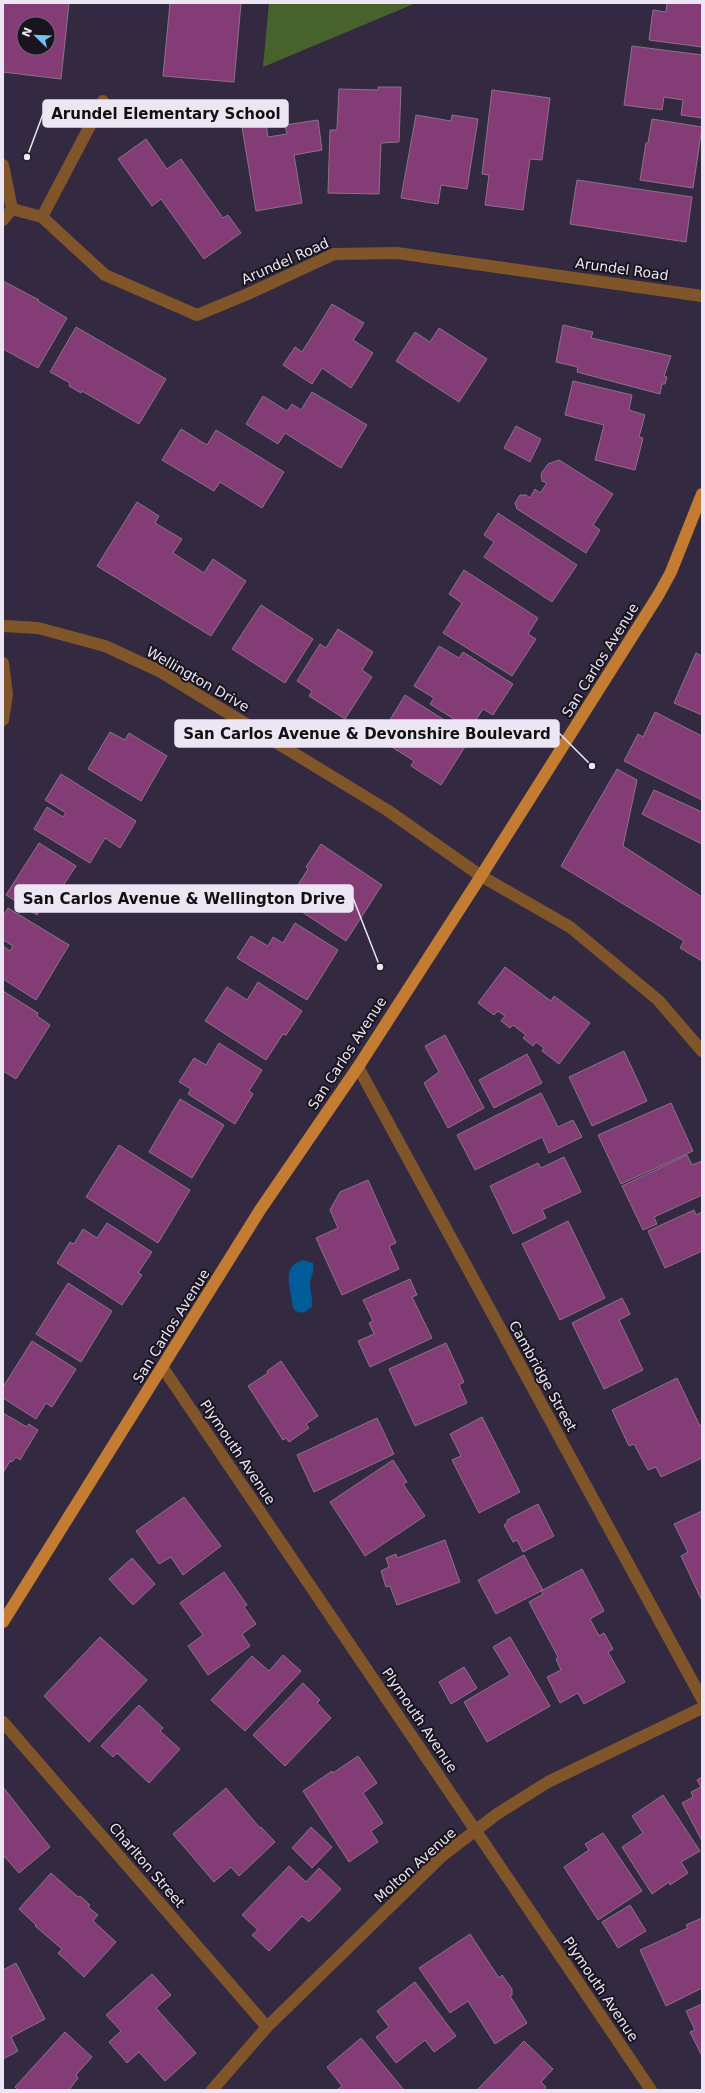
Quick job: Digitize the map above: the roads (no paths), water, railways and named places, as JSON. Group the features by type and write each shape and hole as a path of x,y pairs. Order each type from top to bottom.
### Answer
{"main road":[{"name":"San Carlos Avenue","path":"3,1622 163,1368 260,1210 358,1067 481,876 658,594 670,572 702,494"}],"street":[{"path":"12,209 42,218 103,101"},
{"path":"3,165 12,209"},
{"path":"3,220 12,209"},
{"name":"Arundel Road","path":"42,218 105,276 197,315 248,294 334,254 397,252 702,296"},
{"name":"Wellington Drive","path":"3,626 38,628 105,646 159,671 387,810 481,876 570,927 658,1000 702,1051"},
{"path":"3,663 7,694 3,720"},
{"name":"Cambridge Street","path":"358,1067 702,1699"},
{"name":"Plymouth Avenue","path":"163,1368 651,2090"},
{"name":"Molton Avenue","path":"212,2090 267,2027 442,1856 497,1814 548,1782 702,1708"},
{"name":"Charlton Street","path":"3,1722 267,2027"}],"water":[{"path":"303,1260 313,1263 310,1283 312,1307 301,1313 293,1309 289,1274 291,1268 296,1263"}],"place":[{"name":"Arundel Elementary School","path":"27,157"},
{"name":"San Carlos Avenue & Devonshire Boulevard","path":"592,766"},
{"name":"San Carlos Avenue & Wellington Drive","path":"380,967"}]}
